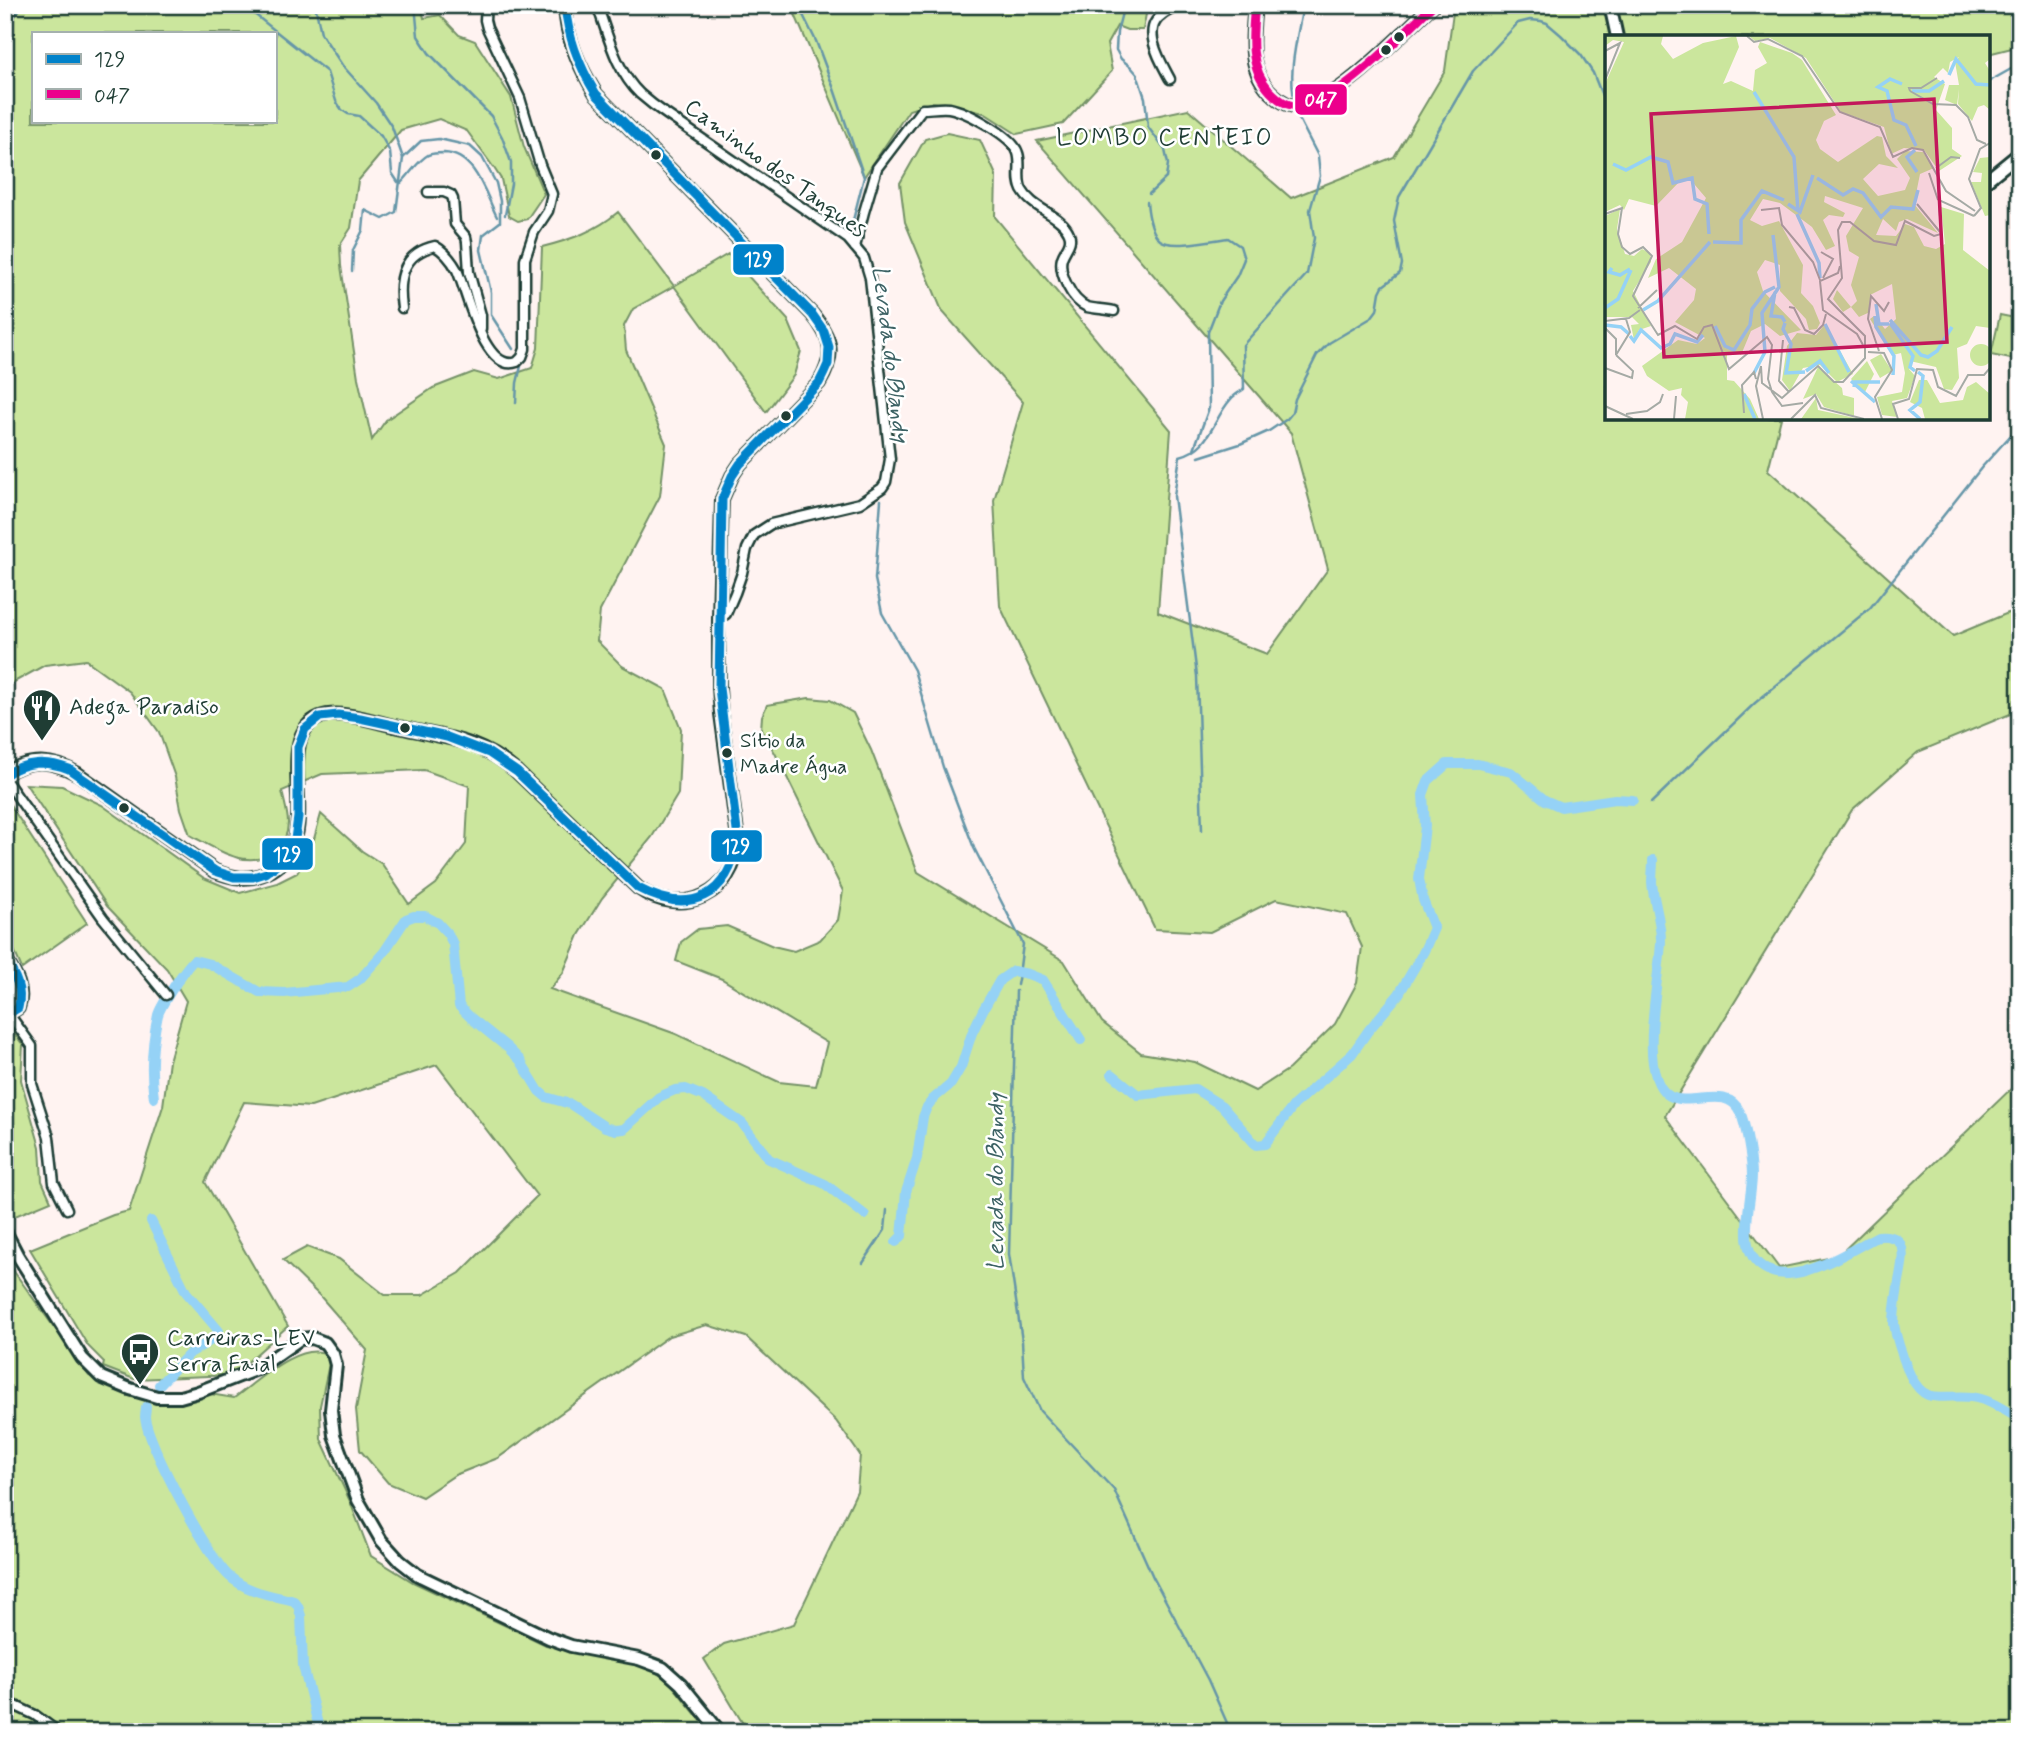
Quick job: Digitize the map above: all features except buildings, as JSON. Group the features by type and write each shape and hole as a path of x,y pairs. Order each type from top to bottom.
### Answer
{"main road":[{"path":"5,777 11,770 31,763 57,764 78,774 215,871 233,878 255,877 283,862 295,840 299,815 297,756 302,734 307,726 321,717 346,716 450,738 496,755 645,893 667,901 681,902 697,899 715,890 724,881 732,869 738,839 721,715 721,512 726,488 740,464 818,383 825,372 830,350 827,335 812,314 596,94 571,44 565,5"},
{"path":"1255,5 1251,49 1256,71 1276,97 1297,106 1319,102 1342,87 1433,5"},
{"path":"1610,5 1617,35"},
{"path":"1990,177 2020,153"},
{"path":"5,959 15,975 21,996 18,1008 7,1015"},
{"path":"5,1231 9,1248 89,1366 108,1380 149,1396 180,1397 220,1384 257,1368 300,1339 312,1338 325,1343 334,1354 336,1365 331,1410 337,1446 370,1523 400,1561 418,1575 549,1638 571,1646 639,1659 663,1668 681,1684 720,1732"}],"street":[{"path":"402,309 399,290 401,275 406,265 426,248 435,246 442,250 456,268 465,297 488,348 502,362 514,363 522,357 526,339 525,259 534,232 548,211 552,194 540,165 520,98 487,28 486,5"},
{"name":"Caminho dos Tanques","path":"597,5 617,61 626,78 639,93 848,239 864,258 870,278 890,459 886,482 882,488 860,503 771,524 754,535 735,593 726,614 719,619"},
{"path":"1170,79 1153,41 1153,28 1159,17 1181,5"},
{"path":"855,247 877,168 922,109 948,108 978,120 1010,139 1018,154 1021,190 1036,206 1061,222 1069,233 1069,243 1061,267 1063,276 1076,298 1089,307 1114,311"},
{"path":"428,192 444,192 453,199 455,225 466,237 468,272 481,315 481,331"},
{"path":"5,777 103,918 166,995"},
{"path":"7,1015 32,1046 32,1084 49,1137 54,1182 67,1209"},
{"path":"5,1702 35,1715 58,1732"}],"green space":[{"path":"5,5 421,5 424,18 440,15 459,35 475,41 511,97 524,147 544,194 527,219 518,221 509,216 501,179 494,168 467,131 439,119 401,130 358,181 351,228 340,245 341,266 358,378 372,440 386,420 433,388 474,372 499,379 532,368 538,348 542,247 582,234 618,212 674,286 633,309 624,326 626,350 666,444 660,496 600,611 597,641 622,666 665,689 681,729 678,794 652,837 602,898 579,935 563,973 550,989 676,1034 779,1082 816,1086 827,1043 722,979 676,961 681,942 698,929 727,926 773,946 794,951 820,940 838,920 843,891 761,730 762,716 767,705 809,698 830,700 853,713 871,750 918,872 1064,961 1102,1022 1141,1053 1195,1062 1255,1091 1289,1069 1335,1024 1357,983 1362,947 1347,914 1276,899 1210,932 1155,929 1000,606 994,500 1023,402 942,311 905,222 900,183 925,139 947,133 980,140 996,175 995,217 1171,430 1158,612 1267,654 1328,569 1291,433 1037,141 1188,109 1291,198 1394,157 1445,71 1454,5 1495,5 1503,13 1515,5 2020,5 2020,46 1990,54 1990,35 1605,35 1605,420 1780,420 1768,470 1953,636 2020,608 2020,710 1918,752 1852,810 1665,1116 1779,1268 1838,1256 2020,1080 2020,1732 748,1732 704,1659 724,1644 794,1624 857,1491 860,1455 836,1421 746,1337 707,1325 669,1336 498,1458 455,1475 422,1497 388,1483 360,1450 356,1409 367,1350 321,1297 283,1260 307,1247 339,1259 385,1295 422,1295 460,1273 537,1196 437,1065 311,1107 244,1102 205,1182 288,1326 233,1375 134,1379 103,1367 104,1362 88,1346 30,1249 129,1211 163,1106 169,1061 186,1001 167,969 107,906 26,784 62,786 102,805 204,878 240,893 277,883 297,873 310,853 321,814 362,851 382,864 409,904 436,884 466,844 469,786 424,770 322,774 282,791 288,827 275,852 253,859 231,856 190,835 181,809 175,777 159,732 130,692 86,660 45,665 5,687"},
{"path":"791,5 1152,5 1146,14 1143,30 1127,30 1117,26 1107,44 1112,71 1063,124 1017,134 984,113 933,102 909,110 864,177"},
{"path":"728,254 788,320 801,351 794,375 766,412 674,286"},
{"path":"2000,315 2020,319 2020,361 1991,355"},
{"path":"5,797 87,923 22,969 5,929"},
{"path":"5,1024 23,1045 21,1080 40,1147 42,1181 51,1201 8,1219 5,1209"},
{"path":"5,1256 89,1376 151,1397 198,1392 234,1398 292,1358 317,1352 328,1355 329,1364 320,1406 321,1439 349,1499 371,1556 413,1582 546,1645 644,1665 669,1681 710,1732 5,1732"}],"waterway":[{"path":"5,40 14,17 23,5"},
{"path":"243,5 327,72 336,101 342,110 359,116 381,136 390,152 392,173 398,182"},
{"path":"315,5 321,33 342,65 376,103 392,127 403,158 396,212 383,219 365,210 363,230 353,250 352,271"},
{"path":"415,5 418,36 429,53 491,116 502,137 511,162 511,184 505,215"},
{"name":"Levada do Blandy","path":"798,5 816,41 864,177 849,236"},
{"path":"1124,5 1117,32 1116,50 1121,59 1137,74 1145,98 1148,127 1165,150 1168,164 1166,178 1149,194"},
{"path":"1295,102 1293,66 1303,5"},
{"path":"1199,457 1240,444 1269,431 1287,419 1317,355 1329,343 1371,318 1377,310 1383,286 1400,273 1402,264 1394,221 1399,197 1473,71 1518,23 1541,21 1561,35 1581,55 1593,73 1605,103"},
{"path":"1990,81 2020,64"},
{"path":"1202,830 1197,676 1174,496 1180,456 1198,447 1205,440 1231,399 1244,389 1243,345 1307,274 1314,238 1310,210 1320,176 1318,156 1296,109"},
{"path":"403,158 421,141 439,139 470,146 482,157 496,183 500,201 500,222 483,235 481,250 491,292 491,315 513,349"},
{"path":"401,183 428,155 455,155 464,160 478,176 497,217"},
{"path":"1147,202 1152,227 1157,237 1165,243 1182,244 1228,238 1240,246 1244,259 1237,276 1220,301 1208,332 1209,408 1194,449"},
{"path":"516,403 521,366"},
{"path":"1651,803 1755,703 1870,608 1982,467 2020,425"},
{"name":"Levada do Blandy","path":"881,500 875,579 882,613 914,670 943,767 974,848 1023,944 1020,967"},
{"path":"1112,1074 1138,1095 1195,1089 1222,1106 1256,1145 1265,1144 1294,1105 1352,1054 1399,994 1424,951 1434,928 1423,900 1419,879 1425,826 1423,795 1428,781 1447,764 1478,764 1511,772 1545,800 1561,807 1615,799 1633,800"},
{"path":"1653,860 1652,882 1661,940 1652,1022 1653,1066 1659,1083 1668,1095 1677,1099 1726,1099 1740,1112 1752,1169 1747,1229 1751,1254 1758,1264 1770,1271 1791,1274 1828,1262 1878,1236 1889,1236 1897,1240 1903,1252 1894,1324 1903,1358 1917,1387 1928,1395 1938,1397 1978,1398 2020,1419"},
{"path":"154,1098 152,1056 158,1015 194,960 210,964 259,992 284,993 348,987 360,979 384,952 406,919 425,916 438,923 453,944 459,1006 520,1060 539,1091 546,1097 570,1104 605,1127 615,1130 624,1129 659,1097 675,1090 686,1089 703,1096 742,1123 769,1159 825,1184 865,1215"},
{"path":"896,1242 902,1236 906,1192 917,1158 923,1117 933,1099 951,1084 961,1067 972,1033 1000,980 1013,971 1043,980 1081,1040"},
{"name":"Levada do Blandy","path":"1017,985 1019,974"},
{"name":"Levada do Blandy","path":"1016,991 1009,1254 1022,1341 1024,1377 1040,1411 1114,1490 1153,1577 1208,1680 1231,1732"},
{"path":"863,1263 885,1230 887,1210"},
{"path":"151,1221 186,1292 219,1331 215,1338 190,1353 159,1385"},
{"path":"146,1407 148,1431 167,1474 194,1525 220,1565 243,1586 294,1601 298,1606 301,1616 303,1666 320,1732"}],"transit line":[{"name":"129","path":"5,775 36,763 69,769 215,871 234,877 253,877 266,873 285,859 295,839 298,817 298,747 305,729 320,717 338,715 360,718 447,737 489,753 517,772 638,888 674,900 690,900 704,896 726,875 738,839 719,688 722,499 740,464 819,383 828,364 829,347 824,331 812,314 596,94 575,51 565,5"},
{"name":"047","path":"1255,5 1253,50 1258,72 1276,97 1294,106 1313,103 1349,82 1433,5"},
{"name":"129","path":"5,959 19,988 18,1008 5,1016"}],"place":[{"name":"Adega Paradiso","path":"42,742"},
{"name":"Sítio da Madre Água","path":"727,753"},
{"name":"Carreiras-LEV Serra Faial","path":"140,1386"}],"district":[{"name":"LOMBO CENTEIO","path":"1165,138"}]}
